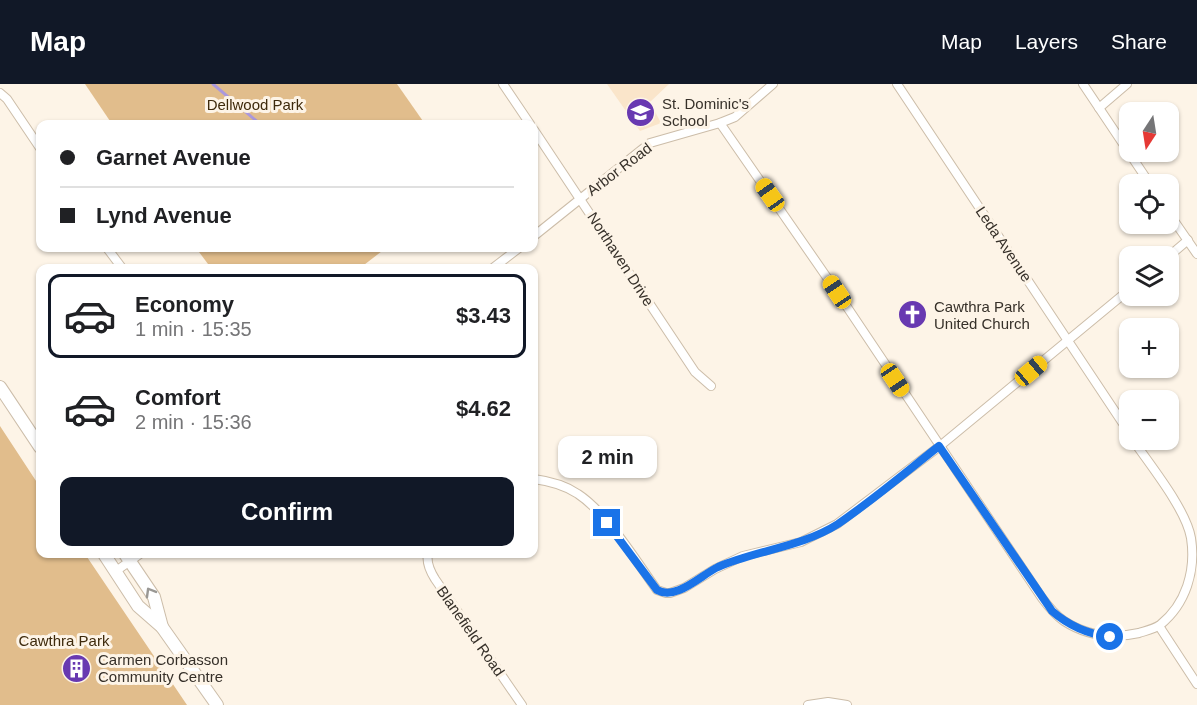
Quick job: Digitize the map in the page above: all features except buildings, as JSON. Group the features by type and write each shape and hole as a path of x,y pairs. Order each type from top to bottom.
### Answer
{"main road":[{"path":"0,387 36,441"},
{"path":"107,558 138,606 162,627 216,705"},
{"path":"133,558 154,597 162,627"}],"street":[{"path":"503,84 527,120"},
{"name":"Arbor Road","path":"538,233 650,143 735,117 773,84"},
{"name":"Leda Avenue","path":"897,84 1119,418"},
{"path":"1083,84 1143,174"},
{"path":"1099,108 1127,84"},
{"path":"0,93 36,142"},
{"path":"720,123 837,292 1042,598 1062,620 1087,632 1110,637 1159,626 1181,601 1192,573 1190,535 1177,506 1140,450"},
{"name":"Northaven Drive","path":"538,136 695,372 711,386"},
{"path":"1179,227 1197,254"},
{"path":"1179,247 1188,240"},
{"path":"498,264 514,252"},
{"path":"538,480 567,488 583,498 607,523 657,590 666,593 684,588 715,568 743,556 801,542 837,524 939,446 1119,298"},
{"path":"116,571 130,558"},
{"name":"Blanefield Road","path":"427,558 429,569 435,579 522,705"},
{"path":"1159,626 1197,684"},
{"path":"808,705 828,702 847,705"}],"shaded area":[{"name":"St. Dominic's School","path":"607,84 669,84 650,102 661,123 640,131"}],"green space":[{"name":"Dellwood Park","path":"85,84 397,84 422,120 109,120"},
{"path":"199,252 381,252 365,264 208,264"},
{"name":"Cawthra Park","path":"0,426 36,481 36,558 88,558 187,705 0,705"}],"waterway":[{"path":"213,84 255,120"}],"place":[{"name":"St. Dominic's School","path":"641,112"},
{"name":"Cawthra Park United Church","path":"913,315"},
{"name":"Carmen Corbasson Community Centre","path":"77,668"}],"route":[{"path":"607,523 657,590 670,593 684,588 715,568 743,556 801,542 837,524 939,446 1052,611 1075,627 1099,636 1110,637"}]}
